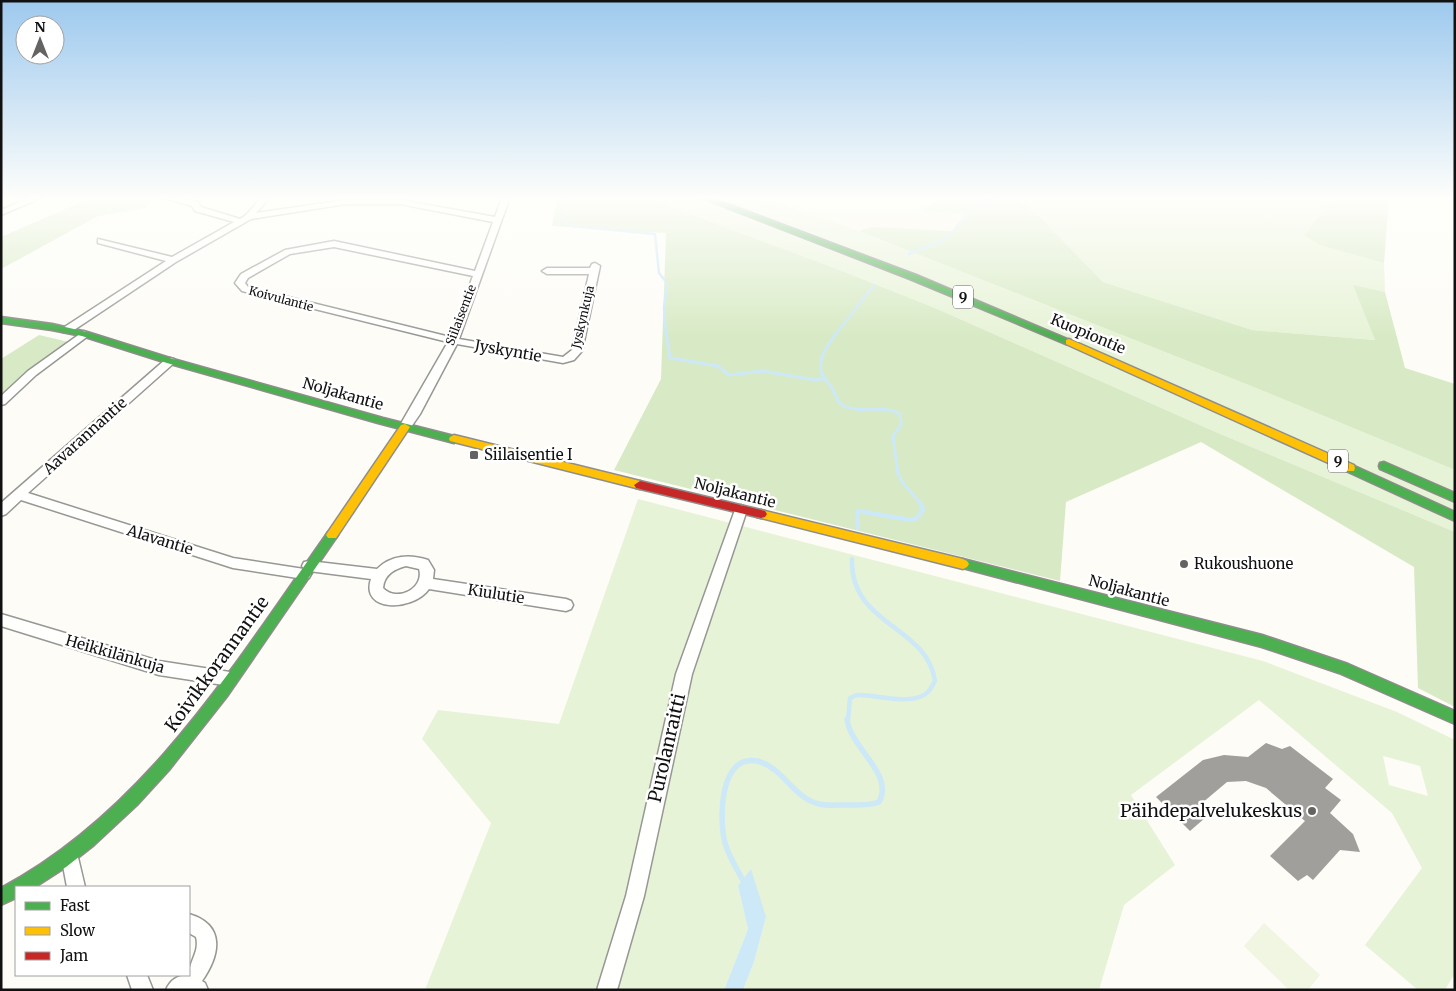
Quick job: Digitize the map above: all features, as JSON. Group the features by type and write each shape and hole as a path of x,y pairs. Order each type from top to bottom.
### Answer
{"main road":[{"name":"Kuopiontie","path":"827,243 980,304 1113,360 1332,458 1455,517"},
{"name":"9","path":"854,243 935,274"},
{"name":"Noljakantie","path":"1,320 84,334 170,361 405,427 1052,586 1262,641 1343,668 1455,718"},
{"name":"Koivikkorannantie","path":"22,886 70,854 109,822 158,774 230,679 405,427"},
{"path":"1372,460 1455,498"},
{"path":"1,897 15,890"}],"street":[{"path":"110,243 173,260"},
{"path":"68,330 173,260 204,243"},
{"name":"Siilaisentie","path":"405,427 454,340 488,243"},
{"name":"Koivulantie","path":"454,340 355,318 245,289 241,287 240,280 288,252 334,244 476,274"},
{"name":"Jyskynkuja","path":"547,271 594,269 577,351 570,358 563,360"},
{"path":"1,402 31,377 32,373 84,334"},
{"name":"Jyskyntie","path":"454,340 563,360"},
{"name":"Aavarannantie","path":"1,511 120,403 170,361"},
{"name":"Alavantie","path":"19,495 233,563 306,570"},
{"name":"Purolanraitti","path":"607,990 635,896 684,674 742,510"},
{"path":"306,570 379,575 397,563 415,561 422,564 427,570 426,582 412,596 402,600 384,598 376,590 379,575"},
{"name":"Kiulutie","path":"426,582 566,605"},
{"name":"Heikkilänkuja","path":"1,620 159,668 230,679"},
{"path":"70,854 76,886"},
{"path":"187,988 205,959 208,946 206,935 200,928 190,924"},
{"path":"138,976 143,990"}],"green space":[{"path":"1,243 48,243 1,269"},
{"path":"666,243 768,243 935,308 1218,433 1455,532 1455,707 1418,688 1414,567 1201,442 1066,502 1060,581 614,470 661,379"},
{"path":"768,243 890,243 1256,388 1455,470 1455,532 1218,433 935,308"},
{"path":"890,243 1065,243 1103,282 1252,330 1375,340 1353,285 1385,292 1405,368 1455,384 1455,470 1256,388"},
{"path":"1065,243 1317,243 1384,263 1385,292 1354,286 1375,340 1252,330 1103,282"},
{"path":"1316,243 1385,243 1384,263"},
{"path":"39,335 69,342 1,395 1,359"},
{"path":"638,499 1263,661 1397,712 1455,740 1455,973 1445,990 1418,990 1365,945 1422,868 1392,813 1259,700 1131,795 1175,865 1124,905 1099,990 743,990 754,962 766,917 738,886 748,929 724,990 425,990 491,823 422,739 438,710 559,724","holes":["1383,756 1420,766 1428,796 1389,785"]},
{"path":"1264,923 1320,975 1308,990 1289,990 1244,946"}],"water":[{"path":"751,869 766,917 754,962 743,990 724,990 748,929 738,886"}],"building":[{"name":"Päihdepalvelukeskus","path":"1266,743 1282,749 1290,746 1333,779 1325,788 1341,800 1330,813 1353,834 1360,852 1340,850 1313,880 1307,875 1298,881 1270,856 1305,821 1266,788 1246,781 1227,782 1195,809 1205,818 1190,831 1156,797 1203,760 1224,755 1248,757"}],"waterway":[{"path":"656,243 659,273 667,283 664,308 666,334"},
{"path":"909,254 935,243"},
{"path":"836,334 874,285"},
{"path":"666,332 670,358 718,366 729,375 763,371 815,380 824,379"},
{"path":"837,332 822,357 822,374 842,405 857,409 893,411 900,414 901,425 893,436 898,474 903,483 922,505"},
{"path":"858,528 857,512 859,511 910,520 917,518 923,510 921,504"},
{"path":"848,720 850,698 857,695 865,695 894,699 913,699 928,692 935,681 929,662 918,648 905,635 875,612 863,598 855,581 852,559"},
{"path":"745,884 725,843 722,820 722,805 729,778 735,768 744,762 757,761 766,764 774,769 802,796 819,804 862,805 879,802 882,792 881,781 877,771 850,730 847,719"}],"traffic: fast":[{"path":"824,243 913,277 1069,342"},
{"path":"1,320 52,327 84,334 170,361 382,421 454,439"},
{"path":"1384,466 1455,498"},
{"path":"1350,468 1455,517"},
{"path":"22,886 88,840 131,799 163,764 223,690 332,535"},
{"path":"963,564 1262,641 1343,668 1455,718"},
{"path":"1,897 15,890"}],"traffic: slow":[{"path":"1069,342 1350,468"},
{"path":"332,535 405,427"},
{"path":"454,439 640,485"},
{"path":"761,514 963,564"}],"traffic: jam":[{"path":"640,485 761,514"}],"place":[{"name":"Siilaisentie I","path":"474,455"},
{"name":"Rukoushuone","path":"1184,564"},
{"name":"Päihdepalvelukeskus","path":"1312,811"}]}
